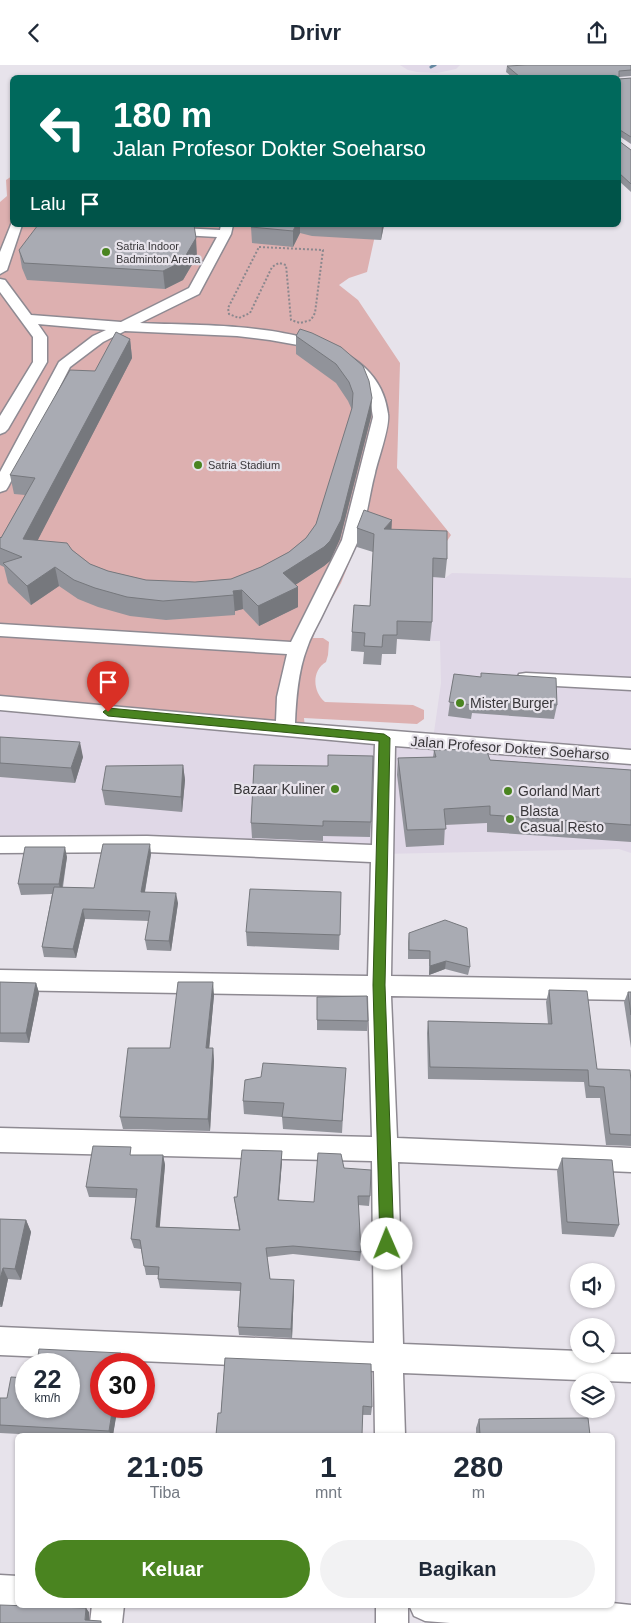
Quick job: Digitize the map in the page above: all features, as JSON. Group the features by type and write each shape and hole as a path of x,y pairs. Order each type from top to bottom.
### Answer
{"street":[{"path":"0,270 15,227"},
{"path":"156,229 226,229 176,329"},
{"path":"0,283 40,337 40,362 0,429"},
{"path":"0,487 64,365 98,339 194,291"},
{"path":"27,319 122,327 256,334 291,339 327,349 352,365 370,380 378,397 381,417 350,540 297,649 287,697 285,728"},
{"path":"40,362 64,365"},
{"path":"0,630 297,649"},
{"path":"512,679 631,684"},
{"name":"Jalan Profesor Dokter Soeharso","path":"0,703 384,738 631,757"},
{"path":"384,738 379,985 385,1149 390,1433"},
{"path":"0,845 147,844 382,854"},
{"path":"0,980 631,990"},
{"path":"0,1140 385,1149 631,1160"},
{"path":"0,1341 631,1368"},
{"path":"0,1591 15,1592"},
{"path":"106,1623 108,1608"},
{"path":"392,1608 392,1623"},
{"path":"464,1608 631,1621"}],"path":[{"path":"259,247 323,250 315,313 311,320 300,323 291,320 286,265 278,263 272,267 250,313 240,317 229,314 228,308 259,247"}],"shaded area":[{"path":"400,65 460,65 456,69 437,73 417,72 408,70"},
{"path":"10,177 10,227 376,227 367,272 349,278 339,285 358,300 400,363 397,468 451,535 445,544 371,531 356,546 341,583 319,621 313,638 323,638 329,642 326,662 318,671 315,682 318,693 325,702 413,705 424,710 424,719 417,724 304,718 305,728 0,700 0,202 7,196 6,180"},
{"path":"452,573 631,578 631,853 619,849 382,854 0,841 0,700 433,739 441,683 440,641 430,641 431,577 445,578"}],"building":[{"path":"631,65 631,70 619,71 619,75 518,75 507,66"},
{"path":"631,78 631,137 621,131 621,79"},
{"path":"621,142 631,150 631,184 621,175"},
{"path":"36,227 194,227 196,238 182,262 163,271 24,263 19,250"},
{"path":"251,227 295,227 293,231"},
{"path":"300,329 341,347 363,366 369,381 372,398 341,520 330,541 324,547 283,573 298,587 258,606 242,590 233,591 234,595 163,601 127,597 95,588 74,580 55,567 27,586 3,563 22,557 0,548 0,537 35,478 10,475 70,370 95,371 116,332 130,339 23,539 67,543 72,550 90,564 108,571 146,580 195,582 231,579 261,567 289,552 306,538 316,524 352,408 353,393 349,382 336,364 296,336"},
{"path":"364,510 392,520 384,529 447,531 447,559 433,558 432,622 397,621 397,635 383,635 382,647 364,646 365,633 352,632 354,605 370,606 374,534 357,528"},
{"path":"481,673 556,678 557,705 474,699 473,705 449,702 454,674 481,677"},
{"path":"0,737 80,742 71,768 0,763"},
{"path":"486,749 490,760 631,770 631,825 490,815 490,806 444,809 446,829 407,830 398,758 436,757 434,750"},
{"path":"328,755 373,756 371,822 323,821 323,826 251,823 254,765 328,766"},
{"path":"183,765 181,797 102,790 106,766"},
{"path":"103,844 150,844 141,892 176,893 169,941 145,940 150,911 83,909 73,949 42,947 54,887 94,888"},
{"path":"25,847 65,847 59,884 18,884"},
{"path":"250,889 341,892 340,935 246,932"},
{"path":"445,920 467,928 470,967 446,961 430,966 430,951 409,950 409,933"},
{"path":"0,982 36,983 26,1033 0,1033"},
{"path":"178,982 213,982 206,1048 213,1048 208,1119 120,1117 128,1048 170,1048"},
{"path":"549,990 587,991 597,1069 630,1070 631,1135 610,1134 604,1087 589,1086 588,1070 430,1067 428,1021 552,1024"},
{"path":"628,992 631,992 631,1015"},
{"path":"367,996 368,1021 317,1020 317,997"},
{"path":"263,1063 346,1068 342,1121 282,1117 284,1103 243,1101 245,1080 261,1077"},
{"path":"93,1146 131,1147 130,1155 163,1155 156,1227 240,1230 234,1197 237,1197 242,1150 282,1151 278,1200 314,1202 318,1153 341,1154 344,1168 371,1170 370,1196 358,1196 361,1252 293,1246 266,1248 270,1279 294,1280 291,1329 238,1327 241,1283 158,1279 159,1267 144,1266 140,1240 131,1239 137,1189 86,1187"},
{"path":"562,1158 612,1160 619,1225 567,1222"},
{"path":"0,1219 26,1220 15,1269 3,1268 0,1279"},
{"path":"39,1349 121,1353 90,1353 90,1418 111,1418 109,1431 0,1425 0,1398 7,1398 11,1377 15,1377 15,1418 80,1418 80,1353 38,1353"},
{"path":"225,1358 371,1364 372,1407 363,1406 362,1433 216,1433 218,1413 221,1413"},
{"path":"588,1418 590,1433 480,1433 479,1419"},
{"path":"0,1605 15,1606 15,1608 86,1608 85,1620 101,1621 101,1623 0,1623"}],"waterway":[{"path":"431,67 435,65"}],"place":[{"name":"Satria Indoor Badminton Arena","path":"106,252"},
{"name":"Satria Stadium","path":"198,465"},
{"name":"Mister Burger","path":"460,703"},
{"name":"Bazaar Kuliner","path":"335,789"},
{"name":"Gorland Mart","path":"508,791"},
{"name":"Blasta Casual Resto","path":"510,819"}],"route":[{"path":"108,712 384,738 379,985 387,1244"}]}
